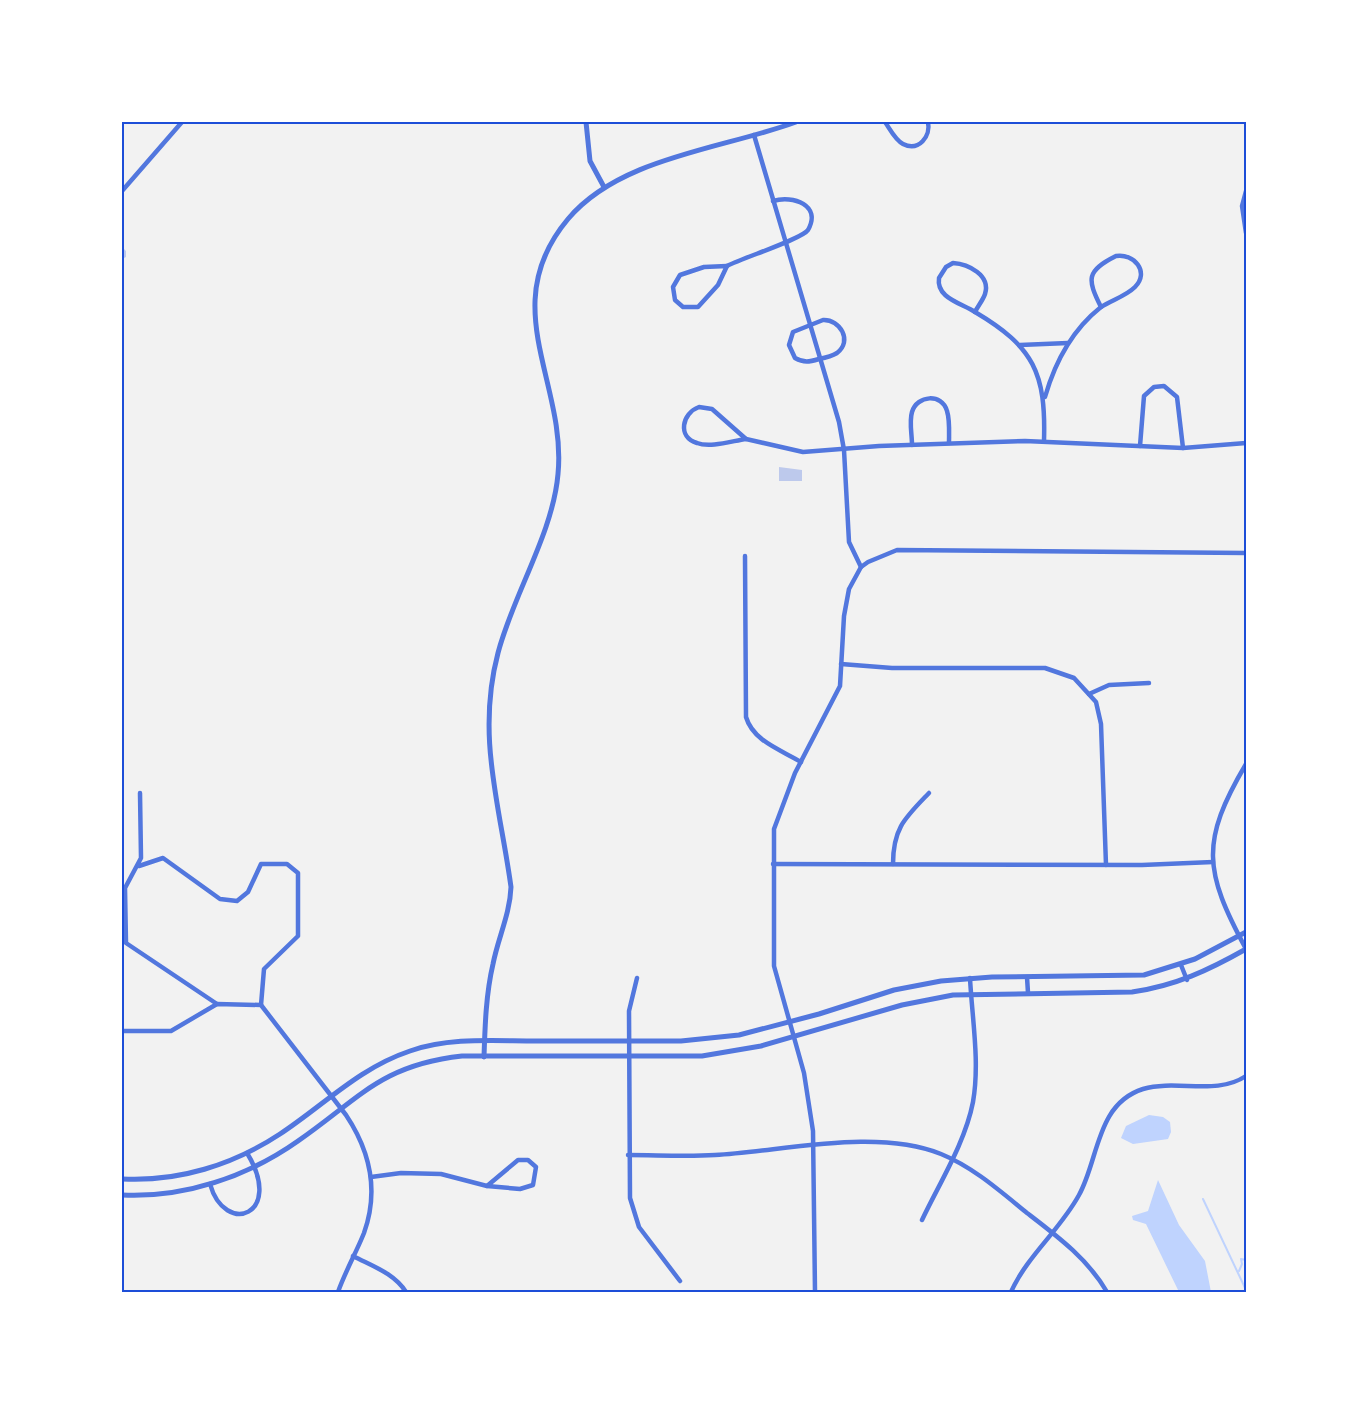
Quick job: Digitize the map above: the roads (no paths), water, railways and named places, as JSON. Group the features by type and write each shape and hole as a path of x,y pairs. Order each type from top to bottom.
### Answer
{"street":[{"path":"122,191 182,122"},
{"path":"586,122 590,161 604,187"},
{"path":"484,1057 493,964 511,900 488,745 491,686 504,634 553,502 559,462 556,432 537,342 535,293 541,269 556,236 580,206 604,187 639,170 796,122"},
{"path":"885,122 900,142 913,146 922,143 927,136 928,122"},
{"path":"754,135 821,359 844,450 849,542 861,567"},
{"path":"1246,191 1242,206 1246,233"},
{"path":"727,266 704,303 689,308 675,300 673,287 680,275 704,267 727,266 804,235 810,225 810,213 799,200 788,198 773,201"},
{"path":"1044,400 1056,365 1068,343 1086,320 1138,284 1141,270 1132,258 1116,256 1093,272 1090,283 1101,308"},
{"path":"975,312 985,294 982,277 961,264 946,267 938,281 943,293 1009,333 1035,368 1044,400 1044,441"},
{"path":"832,321 840,326 844,334 843,345 838,352 821,359 802,362 793,356 789,349 789,338 793,332 810,323 832,321"},
{"path":"1020,345 1068,343"},
{"path":"1140,446 1144,396 1149,390 1164,386 1178,397 1183,447"},
{"path":"912,445 912,411 922,400 929,398 940,401 947,411 949,443"},
{"path":"746,439 709,408 696,408 684,420 686,435 696,443 746,439 803,452 949,443 1044,441 1183,447 1246,443"},
{"path":"815,1293 815,1146 804,1073 774,966 774,829 801,762 840,686 849,589 861,567 897,550 1246,553"},
{"path":"745,556 746,717 750,729 758,737 801,762"},
{"path":"841,664 892,668 1046,668 1074,678 1096,702 1101,724 1106,865"},
{"path":"1089,694 1109,685 1149,683"},
{"path":"122,1195 178,1191 210,1184 255,1167 299,1140 366,1088 405,1068 439,1059 687,1057 733,1052 902,1005 971,994 1132,992 1155,989 1187,980 1246,949 1223,906 1213,862 1215,829 1246,764"},
{"path":"140,793 141,858 139,866 125,888 126,943 217,1004"},
{"path":"893,864 894,843 899,828 929,793"},
{"path":"139,866 163,858 220,898 237,901 248,892 261,864 287,864 298,873 298,936 264,969 261,1005 340,1107 362,1142 371,1177 369,1214 338,1293"},
{"path":"773,864 1106,865 1213,862"},
{"path":"122,1179 176,1176 225,1163 282,1133 331,1095 372,1068 408,1051 428,1046 484,1041 716,1039 790,1022 904,988 970,978 1131,977 1181,965 1246,932"},
{"path":"1181,965 1187,980"},
{"path":"1027,977 1028,993"},
{"path":"637,978 630,1001 628,1057 630,1198 636,1220 648,1241 680,1281"},
{"path":"922,1220 964,1131 974,1095 976,1072 970,978"},
{"path":"122,1031 171,1031 217,1004 261,1005"},
{"path":"1011,1293 1080,1193 1104,1125 1121,1102 1144,1089 1222,1085 1246,1076"},
{"path":"628,1155 714,1155 892,1142 922,1147 951,1158 977,1173 1081,1257 1107,1293"},
{"path":"210,1184 219,1206 226,1211 249,1211 258,1203 261,1191 255,1167 247,1153"},
{"path":"371,1177 401,1173 441,1174 487,1186 529,1188 536,1180 536,1167 528,1160 514,1161 487,1186"},
{"path":"352,1256 386,1272 397,1280 406,1293"}],"water":[{"path":"1149,1115 1163,1117 1170,1122 1171,1132 1168,1139 1133,1144 1121,1138 1126,1126"},
{"path":"1158,1180 1179,1225 1205,1261 1211,1292 1179,1292 1146,1224 1133,1220 1132,1216 1148,1211"}],"waterway":[{"path":"1203,1199 1246,1290"},
{"path":"1239,1271 1242,1264 1241,1259 1246,1260"}]}
